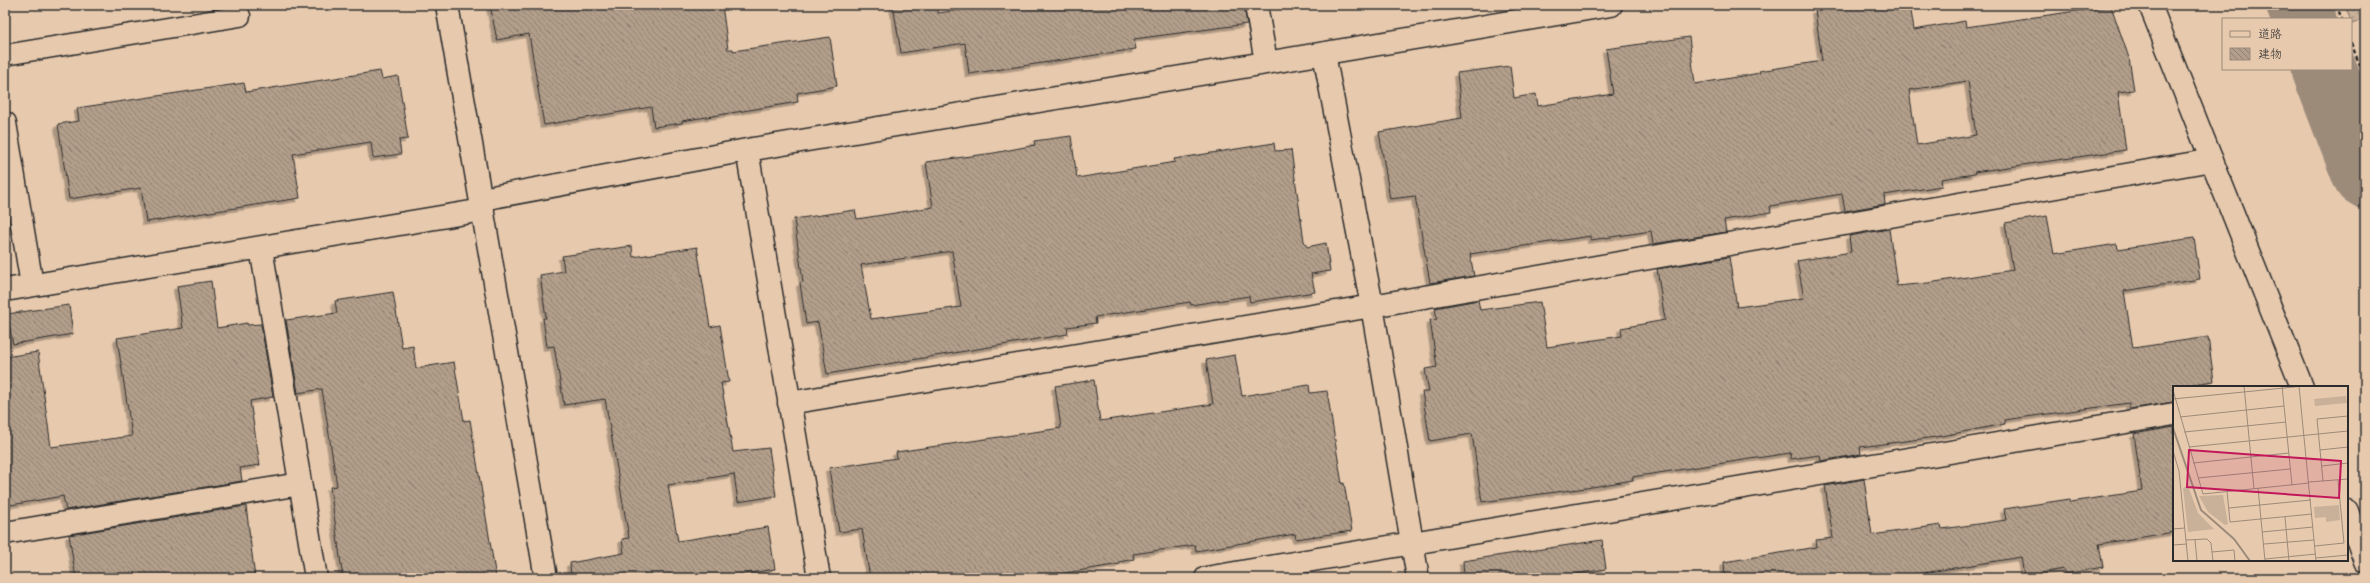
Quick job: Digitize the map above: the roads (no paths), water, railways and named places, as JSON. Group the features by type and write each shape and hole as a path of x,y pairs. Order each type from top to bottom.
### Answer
{"street":[{"path":"447,5 483,204 546,578"},
{"path":"1256,5 1266,62"},
{"path":"5,290 261,248 747,150 1610,5"},
{"path":"2150,5 2302,386"},
{"path":"1324,54 1372,306 1418,578"},
{"path":"5,123 32,286"},
{"path":"747,150 819,578"},
{"path":"790,403 1372,306 2212,160"},
{"path":"261,248 316,578"},
{"path":"1206,578 2173,414"},
{"path":"5,533 300,484"},
{"path":"2348,514 2365,561"}],"lane":[{"path":"5,55 240,16"}],"waterway":[{"path":"2299,5 2304,18"},
{"path":"2324,70 2365,176"}]}
